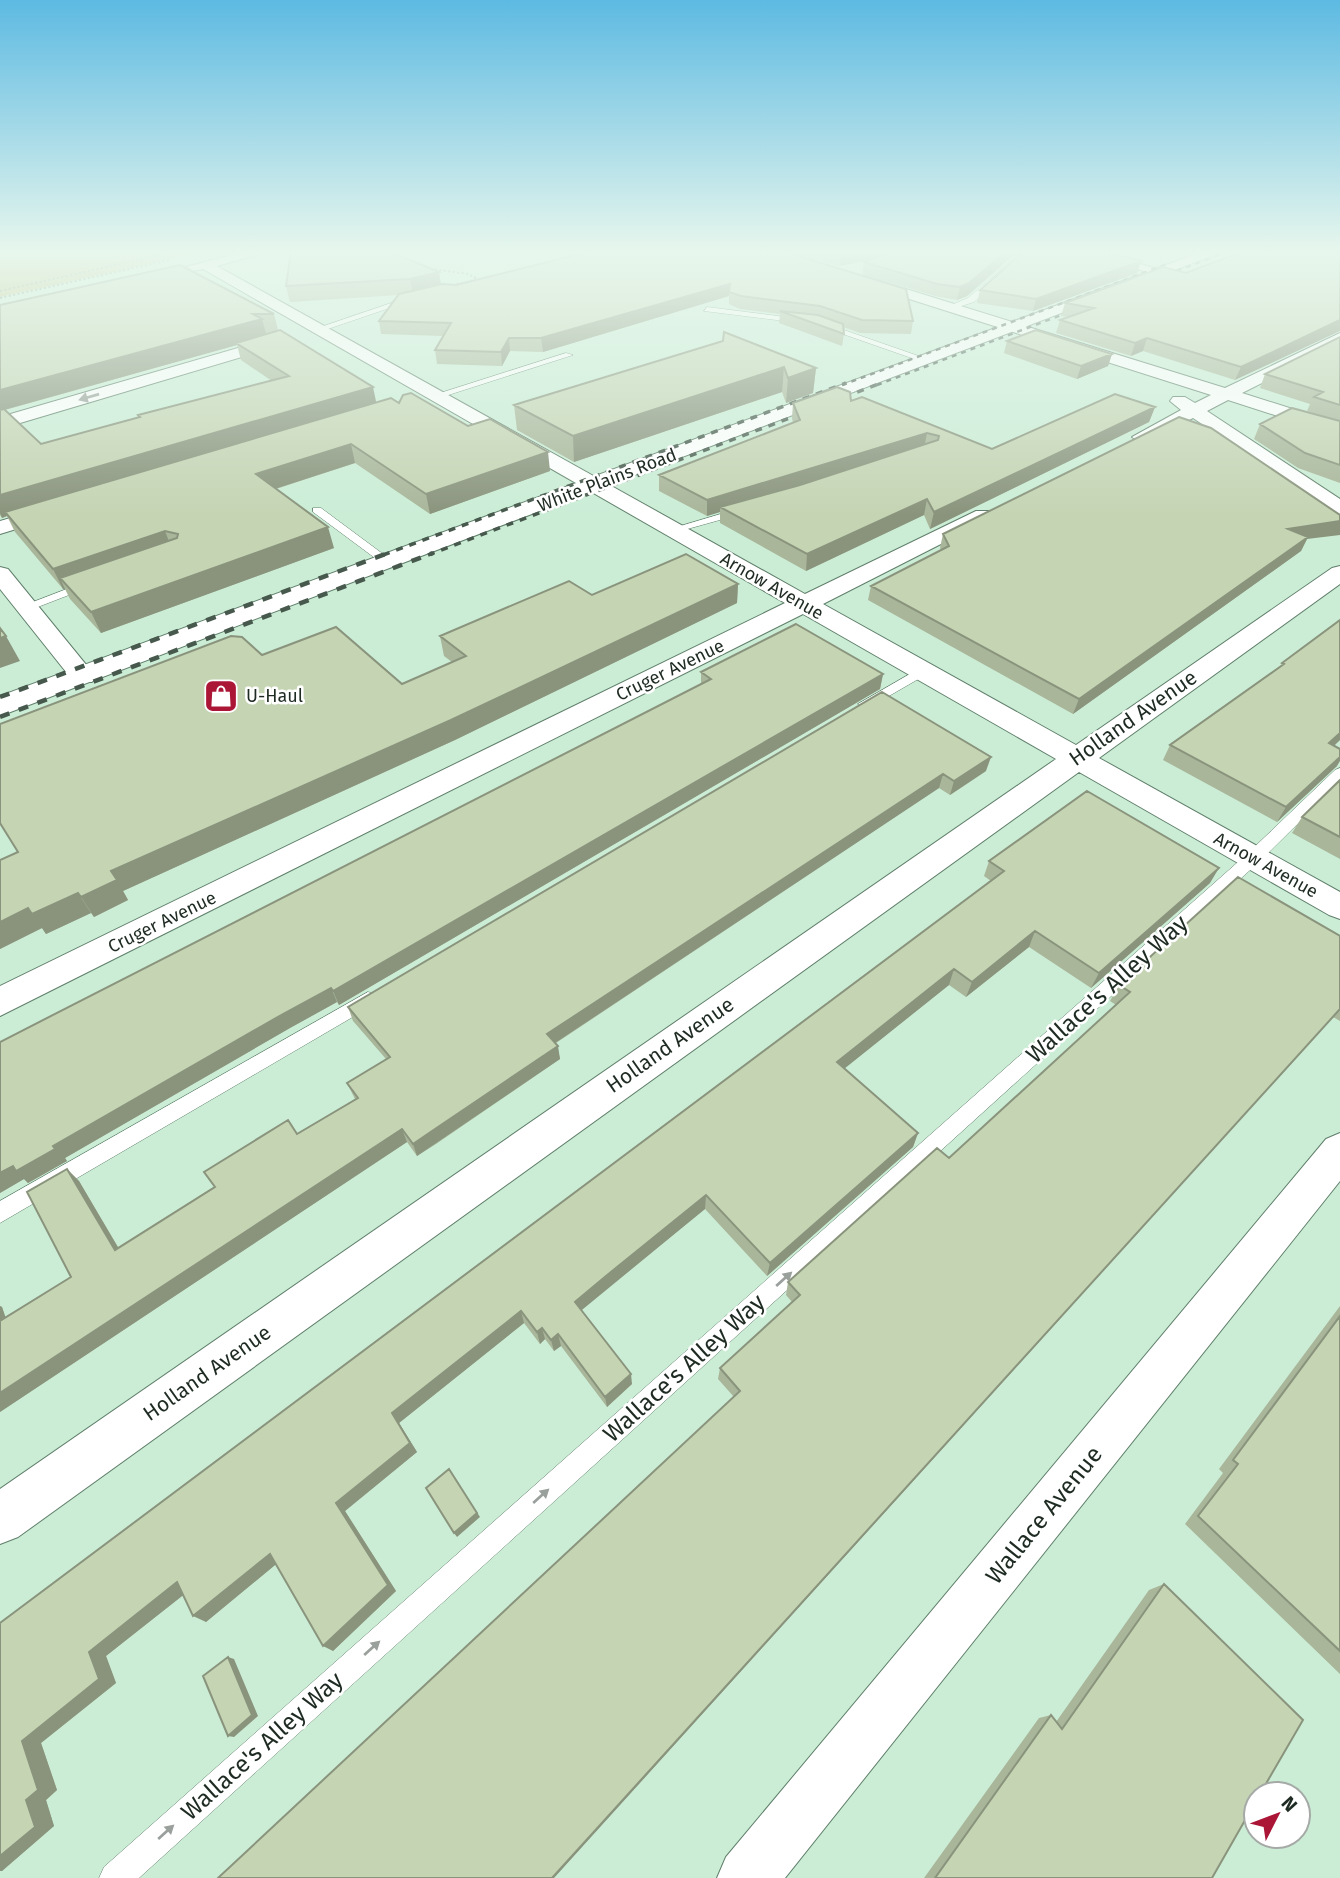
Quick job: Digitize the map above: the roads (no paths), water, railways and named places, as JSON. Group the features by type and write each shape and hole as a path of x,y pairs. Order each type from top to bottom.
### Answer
{"main road":[{"name":"White Plains Road","path":"0,708 979,340"}],"street":[{"path":"0,423 283,340"},
{"name":"Arnow Avenue","path":"338,340 1340,907"},
{"path":"1058,340 1340,430"},
{"path":"1120,447 1337,340"},
{"path":"1148,368 1181,403 1340,508"},
{"path":"410,404 436,396"},
{"name":"Cruger Avenue","path":"0,1002 1011,501"},
{"path":"0,528 79,504"},
{"name":"Holland Avenue","path":"0,1519 1340,573"},
{"path":"0,574 83,677"},
{"name":"Wallace Avenue","path":"747,1878 1340,1151"}],"lane":[{"path":"867,340 926,360"},
{"path":"436,396 569,355"},
{"path":"673,530 759,506"},
{"path":"317,510 387,562"},
{"path":"26,607 105,579"},
{"path":"850,713 922,671"},
{"name":"Wallace's Alley Way","path":"115,1878 1253,858 1340,773"},
{"path":"0,1213 382,991"}],"railway":[{"path":"842,385 964,340"},
{"path":"877,385 997,340"},
{"path":"383,555 846,383"},
{"path":"831,402 881,383"},
{"path":"428,555 808,411"},
{"path":"0,697 388,553"},
{"path":"0,717 433,553"}],"place":[{"name":"U-Haul","path":"221,696"}]}
